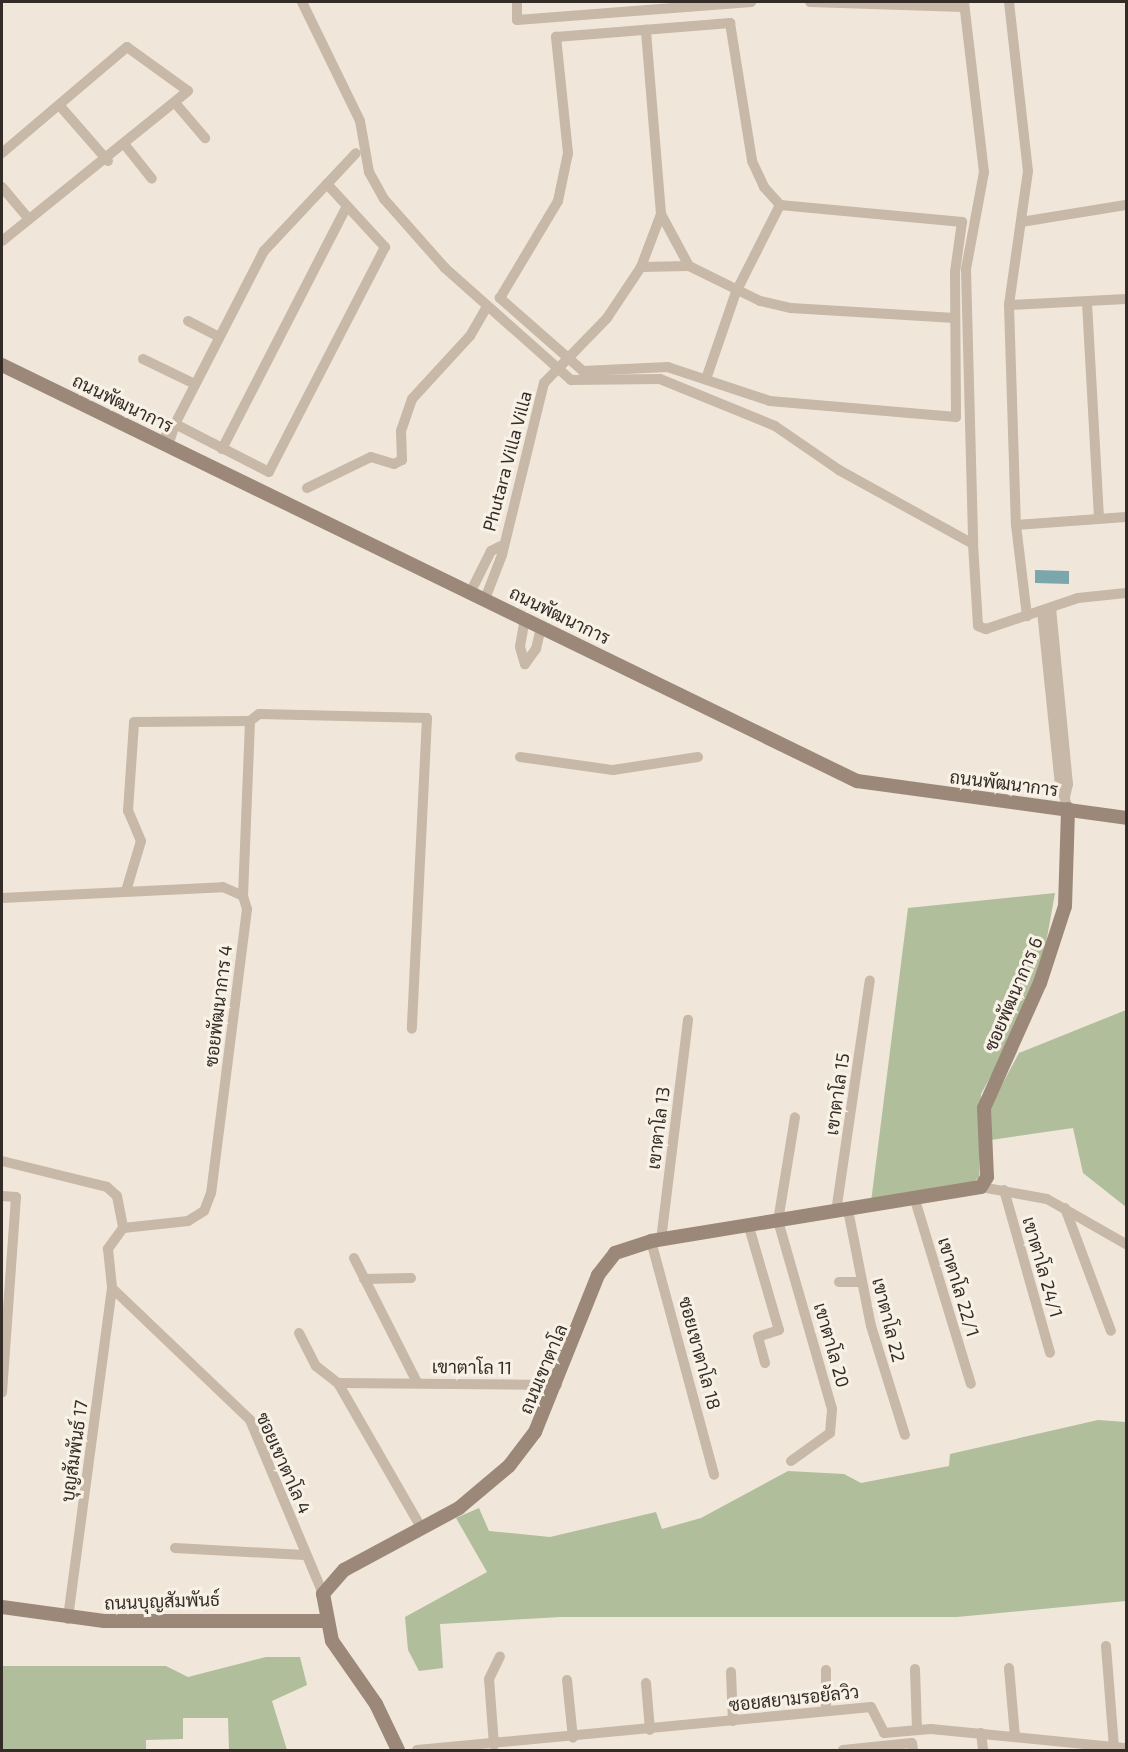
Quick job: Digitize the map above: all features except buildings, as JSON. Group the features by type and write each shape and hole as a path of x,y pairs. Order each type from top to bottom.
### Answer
{"street":[{"path":"302,2 360,121 369,172 384,198 486,308 558,370 571,380 660,379 775,426 839,470 973,544"},
{"path":"517,2 517,20 751,2"},
{"path":"810,2 964,4 984,172 966,269 973,544 978,626 986,629 1078,598 1126,593"},
{"path":"1009,2 1027,150 1021,222 1009,305 1016,525 1027,616"},
{"path":"730,23 752,161 764,188 780,205 962,222 955,318 956,417 770,401 668,367 583,371 498,294 558,201 568,153 556,38 646,30 730,23"},
{"path":"646,30 661,214 689,266"},
{"path":"2,153 60,106 127,46 188,91 176,104 108,160 28,218 2,241"},
{"path":"176,104 205,138"},
{"path":"60,106 108,160"},
{"path":"125,145 152,179"},
{"path":"165,444 264,251 356,153"},
{"path":"175,424 269,472 385,247 327,184"},
{"path":"2,187 28,218"},
{"path":"706,379 736,292 780,205"},
{"path":"1021,222 1126,205"},
{"path":"222,449 347,206"},
{"name":"Phutara Villa Villa","path":"485,599 544,383 570,360 641,267 661,214"},
{"path":"641,267 689,266 736,292 791,308 955,318"},
{"path":"1009,305 1087,303 1126,299"},
{"path":"1087,303 1099,519"},
{"path":"307,488 371,457 394,464 402,460 401,431 412,399 471,336 486,308"},
{"path":"188,321 219,337"},
{"path":"143,359 195,384"},
{"name":"ถนนพัฒนาการ","path":"2,364 857,781 1066,803 1126,818"},
{"path":"1016,525 1126,517"},
{"name":"Phutara Villa Villa","path":"470,592 491,551 501,546"},
{"path":"1046,610 1066,803"},
{"path":"525,618 520,646 525,664 536,649 541,627"},
{"path":"126,891 141,841 128,811 134,722 250,721 260,714 427,718 412,1029"},
{"name":"ซอยพัฒนาการ 4","path":"123,1228 188,1221 204,1211 212,1193 247,909 243,896 250,721"},
{"path":"520,756 613,770 698,757"},
{"name":"ซอยพัฒนาการ 6","path":"981,1187 987,1177 984,1108 1040,983 1065,906 1066,803"},
{"path":"2,898 223,887 243,896"},
{"name":"เขาตาโล 15","path":"842,1211 870,980"},
{"name":"เขาตาโล 13","path":"656,1240 688,1020"},
{"path":"778,1221 795,1117"},
{"path":"2,1161 107,1187 119,1201 123,1228 108,1250 112,1288"},
{"path":"981,1187 1004,1190 1065,1208 1125,1247"},
{"name":"ถนนเขาตาโล","path":"323,1594 344,1570 459,1508 509,1466 535,1432 557,1385 598,1275 615,1252 656,1240 915,1200 981,1187"},
{"name":"เขาตาโล 24/1","path":"1004,1190 1050,1353"},
{"path":"2,1196 16,1197 2,1392"},
{"name":"เขาตาโล 22/1","path":"915,1200 971,1384"},
{"path":"1065,1208 1111,1331"},
{"name":"เขาตาโล 22","path":"842,1211 905,1435"},
{"name":"เขาตาโล 20","path":"778,1221 832,1409 830,1433 791,1461"},
{"path":"749,1227 779,1330 759,1337 765,1363"},
{"name":"ซอยเขาตาโล 18","path":"656,1240 714,1475"},
{"name":"เขาตาโล 11","path":"354,1258 417,1382 557,1385"},
{"path":"364,1279 411,1278"},
{"path":"839,1282 862,1282"},
{"name":"ซอยเขาตาโล 4","path":"112,1288 250,1420 323,1594"},
{"name":"บุญสัมพันธ์ 17","path":"68,1619 112,1288"},
{"path":"299,1334 316,1366 338,1383 422,1529"},
{"path":"338,1383 417,1382"},
{"path":"176,1548 305,1555"},
{"path":"323,1594 324,1621 398,1750"},
{"name":"ถนนบุญสัมพันธ์","path":"2,1607 68,1619 324,1621"},
{"path":"1106,1646 1114,1748"},
{"path":"494,1745 489,1679 500,1656"},
{"path":"1009,1668 1015,1737"},
{"path":"915,1669 917,1730"},
{"path":"826,1670 826,1711"},
{"path":"731,1672 733,1721"},
{"path":"567,1680 573,1738"},
{"path":"646,1683 651,1730"},
{"name":"ซอยสยามรอยัลวิว","path":"417,1750 448,1750 871,1707 884,1733 917,1730 981,1733 1126,1748"},
{"path":"981,1733 983,1750"},
{"path":"843,1750 912,1743 913,1750"}],"green space":[{"path":"1055,893 1043,960 1009,1043 981,1094 979,1177 972,1184 871,1202 908,908"},
{"path":"1126,1010 1126,1207 1083,1173 1073,1128 991,1140 990,1107 1019,1053"},
{"path":"1098,1420 1126,1422 1126,1601 957,1617 561,1617 440,1624 443,1668 419,1671 408,1650 405,1617 487,1572 456,1518 479,1508 489,1531 550,1537 656,1512 662,1529 701,1518 788,1471 844,1474 861,1483 949,1466 950,1454"},
{"path":"266,1657 300,1657 307,1685 272,1701 287,1750 229,1750 228,1718 183,1718 183,1739 146,1740 146,1750 2,1750 2,1666 166,1666 188,1677"}],"water":[{"path":"1035,570 1069,571 1069,584 1035,583"}]}
